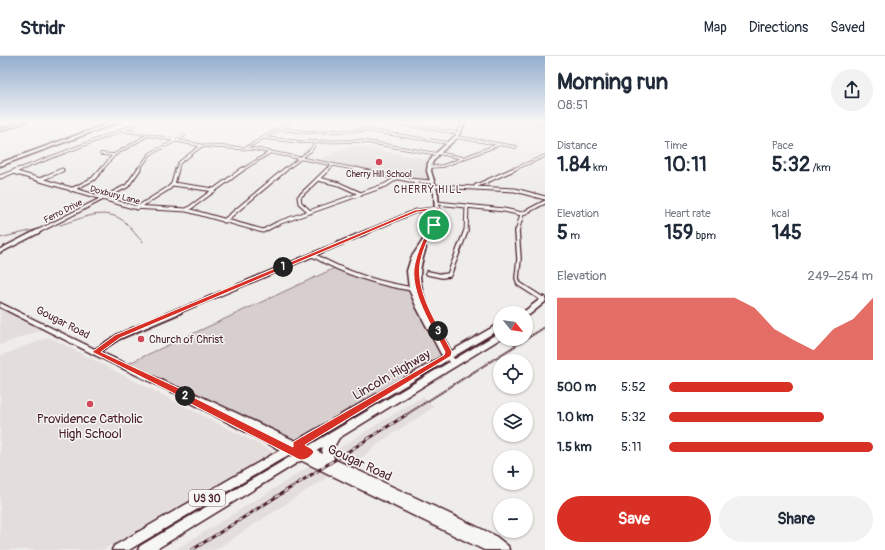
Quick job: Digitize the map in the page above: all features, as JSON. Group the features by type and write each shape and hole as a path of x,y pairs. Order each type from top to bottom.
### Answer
{"highway":[{"path":"0,164 52,145"}],"main road":[{"path":"533,308 544,299"},
{"name":"Lincoln Highway","path":"293,448 493,330"},
{"name":"Lincoln Highway","path":"305,454 493,339"},
{"path":"330,463 327,450 329,444 336,435"},
{"name":"US 30","path":"118,550 293,448"},
{"name":"US 30","path":"144,550 305,454"}],"street":[{"path":"0,177 84,145"},
{"path":"71,190 93,179 114,155 131,145"},
{"name":"Ferro Drive","path":"0,251 129,184 144,160 166,145"},
{"path":"198,145 246,148 433,184 515,190 545,198"},
{"path":"246,148 251,145"},
{"path":"224,221 259,190 312,150 314,145"},
{"path":"385,145 464,158"},
{"path":"446,145 437,154 429,167 438,209 435,220 425,240 416,268 415,289 448,352 448,356 455,363"},
{"path":"429,167 443,166 497,145"},
{"path":"506,145 516,147"},
{"path":"136,208 166,191 173,184 179,163 202,146"},
{"path":"187,210 228,179 269,152"},
{"path":"101,154 114,155"},
{"path":"474,187 544,157"},
{"path":"333,165 299,197 300,203 310,212 386,185 398,177"},
{"path":"38,180 62,170"},
{"name":"Doxbury Lane","path":"13,172 136,208 187,210 263,231 278,223 310,212"},
{"path":"318,179 339,184 361,194"},
{"path":"173,184 214,190"},
{"path":"437,203 522,214 545,202"},
{"path":"428,273 442,276 449,275 467,229 467,206"},
{"path":"95,352 118,337 416,211 438,209"},
{"path":"522,214 518,228 519,259 517,278 519,284 524,288 544,299"},
{"path":"313,255 336,267 398,287 415,289"},
{"name":"Gougar Road","path":"0,305 180,392 190,399 293,448 489,547 499,550"},
{"name":"Gougar Road","path":"305,454 330,463 421,505 490,539 504,550"}],"shaded area":[{"name":"Cherry Hill School","path":"353,146 428,159 426,164 428,180 321,160 337,150"},
{"path":"335,268 410,290 445,355 296,443 125,365"},
{"path":"0,307 44,329 0,345"},
{"name":"Providence Catholic High School","path":"49,337 274,452 103,550 0,550 0,356"},
{"path":"423,396 434,407 385,439 359,460 332,474 215,550 175,550"}],"waterway":[{"path":"60,225 93,215 110,215 126,223 143,242"},
{"path":"0,238 34,230"}],"railway":[{"path":"404,416 545,327"},
{"path":"192,550 406,415"}],"place":[{"name":"Cherry Hill School","path":"379,162"},
{"name":"Church of Christ","path":"141,339"},
{"name":"Providence Catholic High School","path":"90,404"}],"district":[{"name":"CHERRY HILL","path":"428,189"}],"route":[{"path":"438,209 434,225 425,240 418,259 416,272 417,284 422,298 448,352 448,356 296,445 309,452 301,456 190,399 180,392 95,352 108,342 118,337 416,211 438,209"}]}
